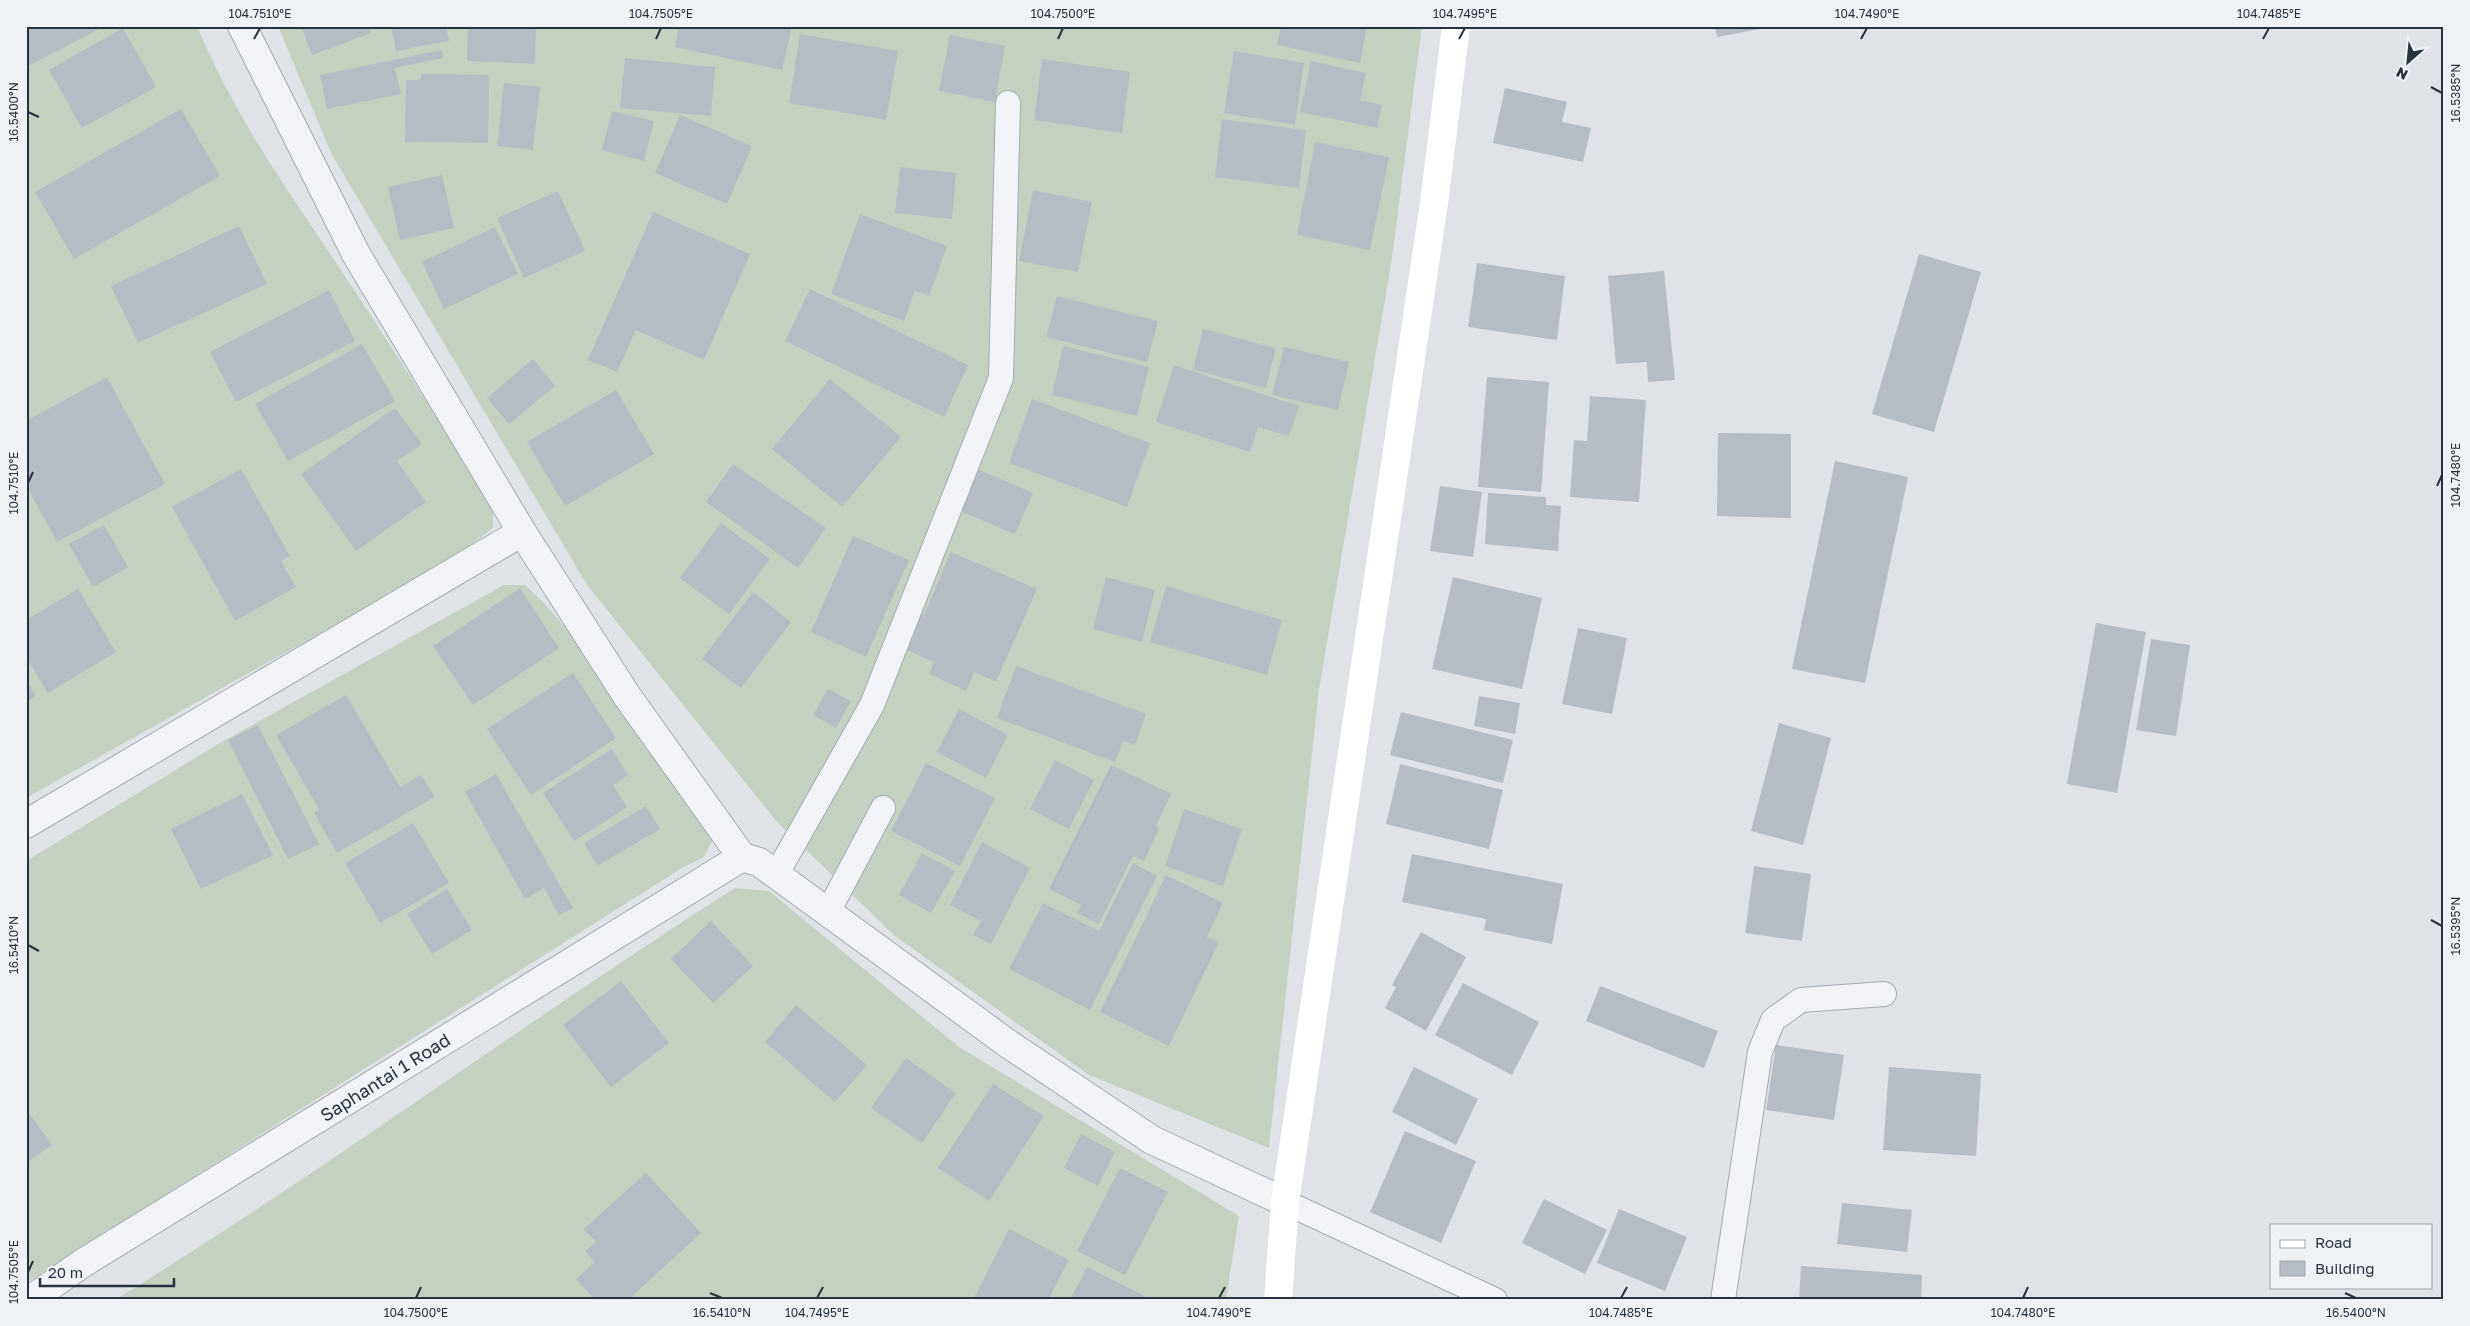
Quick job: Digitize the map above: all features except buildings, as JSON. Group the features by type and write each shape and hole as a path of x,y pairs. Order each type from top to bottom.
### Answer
{"street":[{"path":"242,26 356,254 522,532 627,696 742,857 759,862 1007,1042 1152,1140 1285,1202"},
{"path":"1278,1300 1285,1202 1434,203 1456,26"},
{"path":"26,824 522,532"},
{"name":"Saphantai 1 Road","path":"30,1300 83,1263 742,857"}],"lane":[{"path":"776,875 872,705 1000,378 1008,104"},
{"path":"828,912 883,808"},
{"path":"1723,1300 1760,1052 1773,1020 1801,1000 1884,994"},
{"path":"1285,1202 1495,1300"}],"green space":[{"path":"26,26 197,26 211,58 243,119 493,506 493,528 456,557 26,798"},
{"path":"278,26 1422,26 1392,258 1319,690 1269,1148 1089,1075 895,936 777,822 587,585 331,153"},
{"path":"504,585 525,585 544,603 608,677 645,748 687,793 713,839 704,857 682,868 26,1283 26,861 220,743"},
{"path":"735,888 769,891 959,1047 1239,1216 1226,1300 115,1300 349,1148 580,990"}]}
